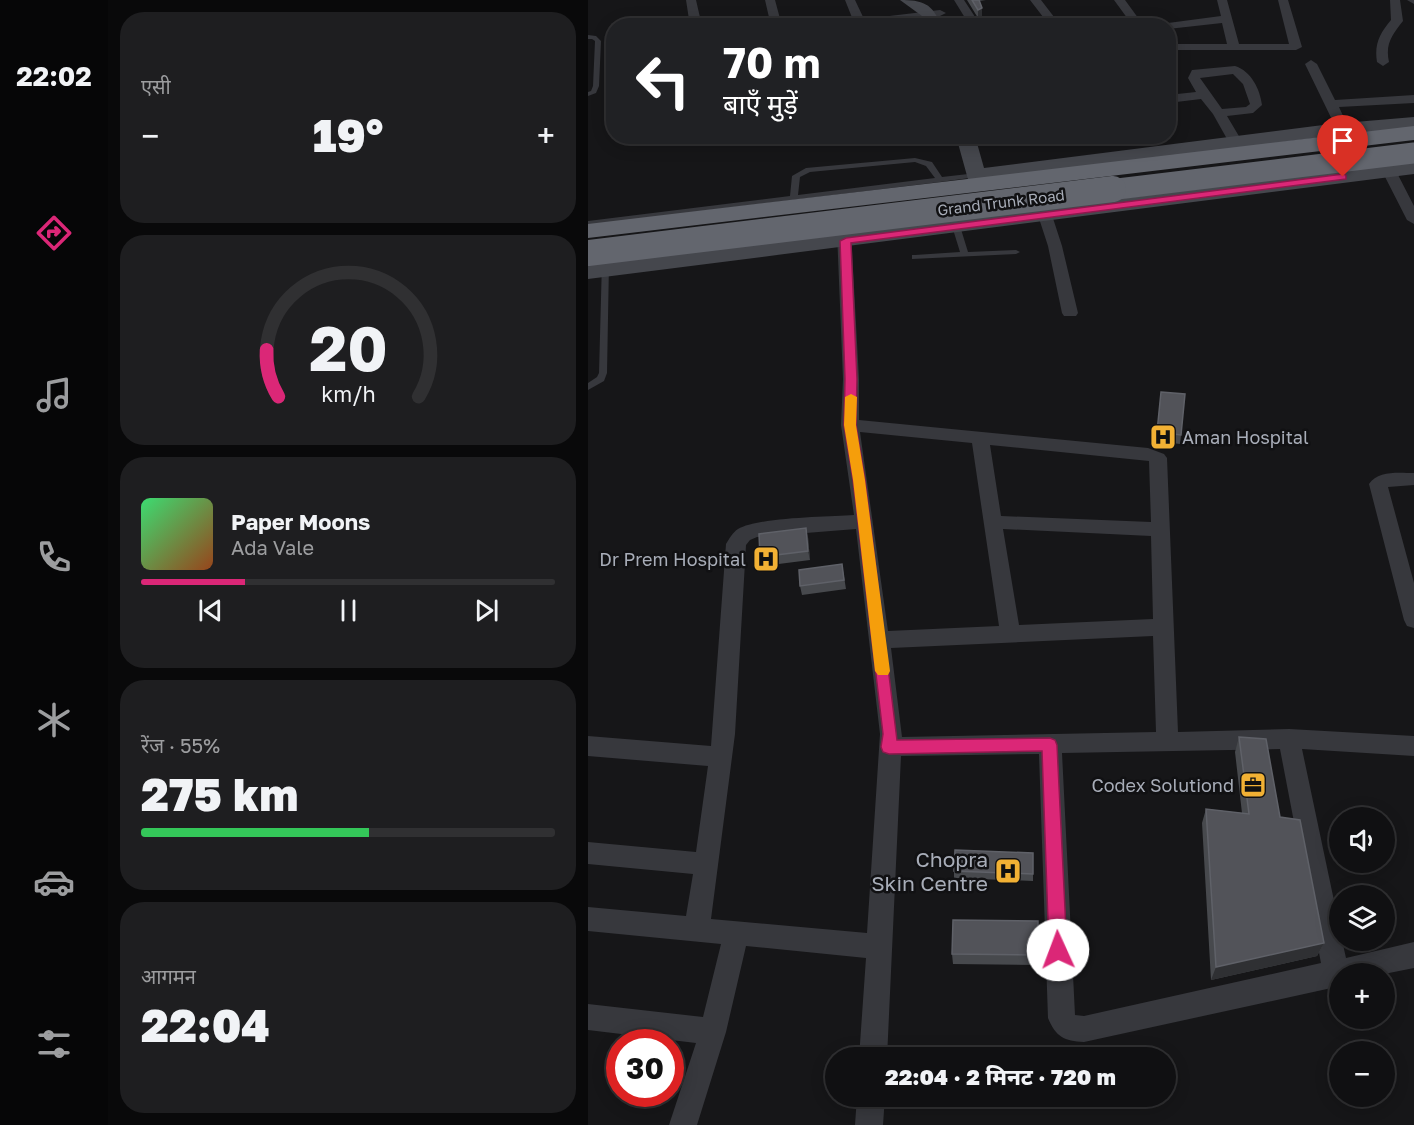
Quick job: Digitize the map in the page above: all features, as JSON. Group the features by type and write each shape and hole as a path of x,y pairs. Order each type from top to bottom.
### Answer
{"highway":[{"path":"588,231 984,178 1414,133"},
{"name":"Grand Trunk Road","path":"588,240 1414,141"},
{"path":"1274,148 1295,177"},
{"name":"Grand Trunk Road","path":"595,265 1414,153"},
{"path":"595,265 845,236 1414,163"}],"street":[{"path":"691,0 694,18"},
{"path":"770,0 775,18"},
{"path":"850,0 858,18"},
{"path":"908,0 933,16"},
{"path":"959,0 971,18"},
{"path":"1035,0 1050,18"},
{"path":"1119,1 1135,0"},
{"path":"1222,0 1234,47"},
{"path":"1176,47 1296,47 1283,0"},
{"path":"1383,62 1379,50 1385,33 1396,21 1395,0"},
{"path":"1119,1 1133,18"},
{"path":"912,18 933,16"},
{"path":"1176,25 1226,19"},
{"path":"1311,64 1343,129"},
{"path":"1219,113 1255,107 1254,97 1242,74 1235,70 1196,73 1194,78 1219,113 1236,143"},
{"path":"1176,98 1204,95"},
{"path":"1331,104 1414,99"},
{"path":"984,178 1343,129 1414,123"},
{"path":"969,144 984,178"},
{"path":"979,144 984,178"},
{"path":"874,1047 891,734 850,425 851,379 845,236 956,226 1044,210 1414,168"},
{"path":"1389,171 1414,220"},
{"path":"1044,210 1070,313"},
{"path":"850,425 1156,456 1160,460 1167,740"},
{"path":"980,439 1010,633"},
{"path":"1414,479 1385,480 1378,484 1414,620"},
{"path":"697,930 721,757 736,544 742,535 754,530 864,521"},
{"path":"992,522 1162,530"},
{"path":"879,640 1163,627"},
{"path":"889,747 1289,739 1414,746"},
{"path":"1289,739 1334,963"},
{"path":"1050,745 1061,1018 1068,1028 1084,1029 1329,976"},
{"path":"588,746 721,757"},
{"path":"588,853 706,864"},
{"path":"588,919 879,947"},
{"path":"683,1125 713,1032 736,934"},
{"path":"1381,963 1414,955"},
{"path":"588,1017 713,1032"},
{"path":"869,1125 870,1107"}],"lane":[{"path":"588,37 594,37 598,41 596,86 594,92 588,94"},
{"path":"794,198 796,176 810,170 915,160 930,164 940,180"},
{"path":"588,223 940,180 984,178"},
{"path":"956,226 965,255"},
{"path":"915,257 1016,252"},
{"path":"588,387 601,379 603,373 595,265"}],"building":[{"path":"972,0 979,0 982,8 978,10"},
{"path":"1161,392 1185,394 1181,435 1157,432"},
{"path":"806,528 808,551 760,557 759,534"},
{"path":"842,564 844,580 800,586 799,570"},
{"path":"1239,737 1266,739 1280,817 1300,820 1324,943 1216,967 1206,809 1249,814"},
{"path":"955,850 1033,853 1033,874 954,871"},
{"path":"953,920 1038,921 1038,955 952,954"}],"slow traffic":[{"path":"851,397 850,425 883,671"}],"place":[{"name":"Aman Hospital","path":"1163,437"},
{"name":"Dr Prem Hospital","path":"766,559"},
{"name":"Codex Solutiond","path":"1253,785"},
{"name":"Chopra Skin Centre","path":"1008,871"}],"route":[{"path":"1058,950 1050,745 889,747 891,734 850,425 851,379 846,241 1343,177"}]}
